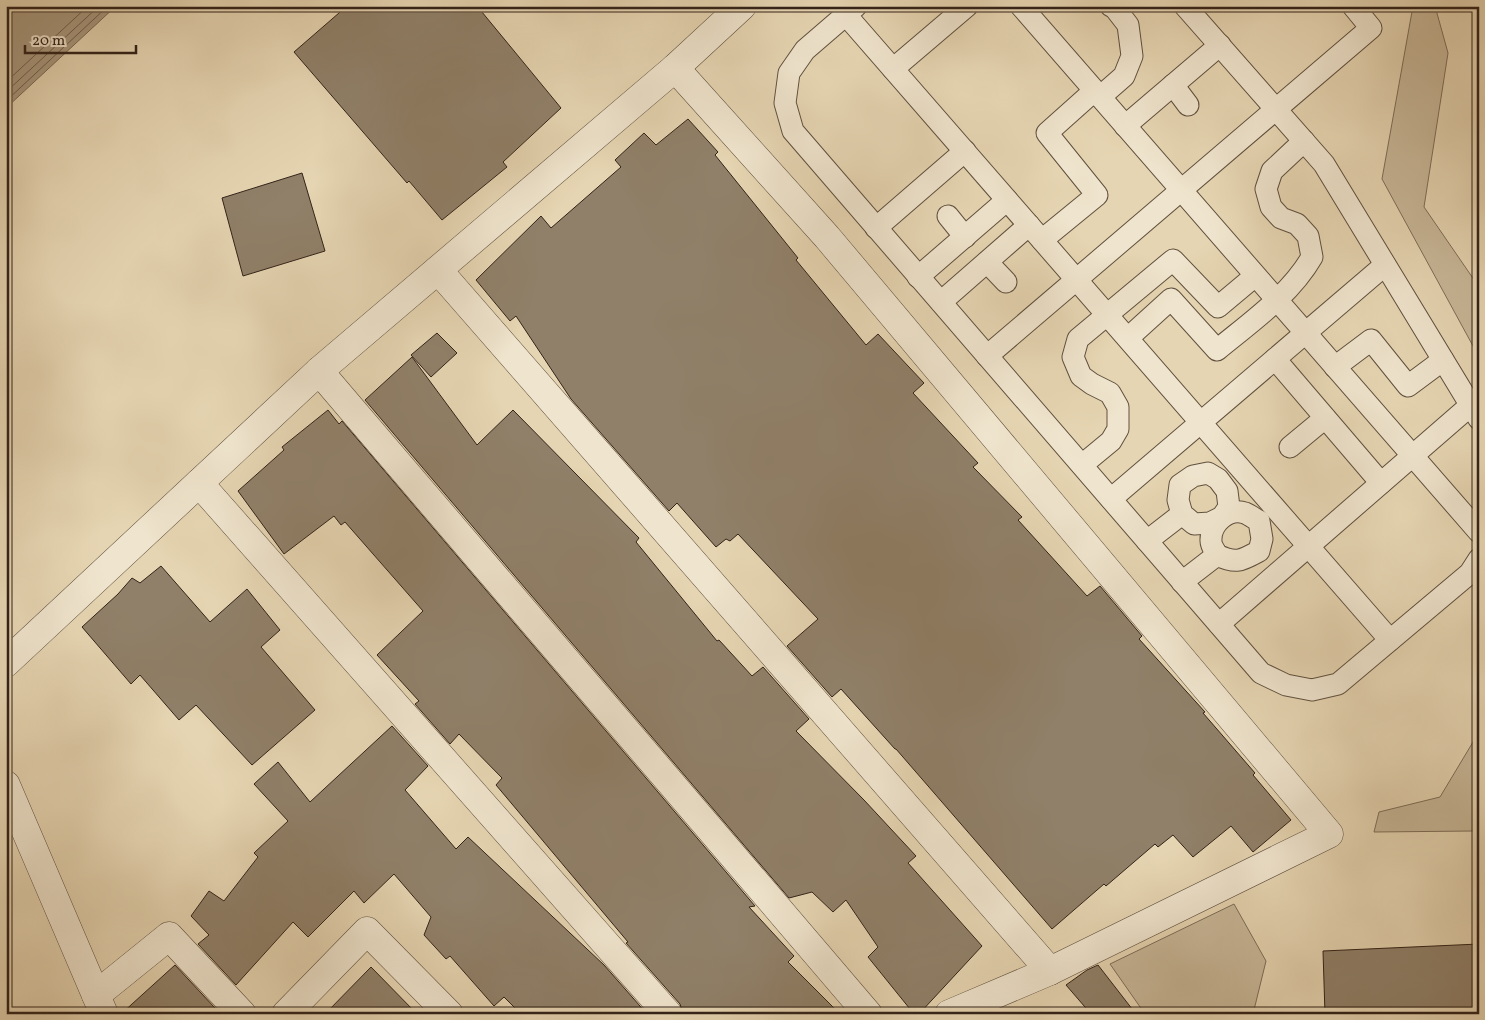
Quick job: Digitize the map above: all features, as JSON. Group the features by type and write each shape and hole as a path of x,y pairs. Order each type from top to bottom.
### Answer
{"street":[{"path":"6,664 319,371 675,68 742,6"},
{"path":"675,68 827,237 1329,834 1050,972 949,1014"},
{"path":"438,270 1050,972"},
{"path":"319,371 868,1014"},
{"path":"199,483 668,1014"},
{"path":"6,786 100,1004 169,936 242,1014"},
{"path":"286,1014 367,931 449,1014"}],"lane":[{"path":"893,68 967,6"},
{"path":"1021,6 1479,532"},
{"path":"941,302 987,262 1097,195 1047,133 1097,94 1124,76 1132,56 1128,25 1114,7 1111,6"},
{"path":"1185,6 1324,164 1475,412 1413,456 1219,624"},
{"path":"987,356 1371,28 1353,6"},
{"path":"1390,640 893,68 851,11 805,50 790,73 785,103 792,131 1261,673 1286,685 1312,690 1338,684 1470,573 1479,559"},
{"path":"1125,126 1220,45"},
{"path":"1172,85 1188,105"},
{"path":"1128,338 1172,300 1217,350 1277,300 1304,272 1312,257 1308,236 1297,224 1282,218 1271,207 1266,189 1272,171 1304,141"},
{"path":"876,228 965,151"},
{"path":"918,277 1007,200"},
{"path":"948,216 965,237"},
{"path":"1082,465 1111,441 1118,429 1118,408 1110,393 1081,376 1073,357 1078,339 1173,260 1218,308 1255,276"},
{"path":"987,262 1006,282"},
{"path":"1110,499 1385,265"},
{"path":"1335,367 1371,340 1408,386 1443,360"},
{"path":"1275,359 1381,483"},
{"path":"1290,447 1325,418"},
{"path":"1182,514 1178,500 1180,485 1192,476 1208,473 1218,479 1227,491 1229,507 1222,518 1212,529 1211,543 1217,556 1230,561 1246,558 1259,550 1262,539 1259,521 1245,513 1234,513 1222,518 1210,523 1194,524 1182,514"},
{"path":"1147,541 1182,514"},
{"path":"1182,582 1217,556"}],"shaded area":[{"path":"1413,6 1435,6 1448,53 1424,207 1479,287 1479,357 1382,179"},
{"path":"1479,732 1479,828 1473,831 1374,832 1379,812 1440,797"},
{"path":"1234,904 1266,961 1253,1014 1145,1014 1110,964"}],"water":[{"path":"6,6 116,6 6,108"}],"building":[{"path":"347,6 477,6 561,108 503,162 507,167 442,220 409,181 407,183 294,52"},
{"path":"688,119 718,152 715,155 798,258 796,260 866,345 878,334 924,383 913,393 978,463 973,467 1022,517 1018,520 1087,596 1100,586 1142,636 1139,639 1205,712 1203,713 1255,773 1253,775 1291,820 1253,852 1231,826 1193,857 1173,835 1158,847 1155,844 1106,886 1104,884 1052,929 896,749 841,689 832,697 787,646 818,619 738,534 730,541 726,539 716,547 677,503 669,511 571,399 516,316 510,321 476,280 541,216 551,228 621,167 615,160 644,133 656,145"},
{"path":"302,173 325,251 243,276 222,198"},
{"path":"437,333 457,353 431,377 411,355"},
{"path":"412,357 477,445 513,410 639,538 636,542 717,641 719,640 752,676 763,667 809,719 796,731 916,856 908,863 982,946 919,1014 914,1014 868,957 878,947 846,900 833,912 812,892 789,898 365,400"},
{"path":"328,410 339,424 342,421 755,906 749,907 794,956 788,962 840,1014 683,1014 680,1004 626,943 628,942 496,785 502,778 459,734 450,744 415,704 419,701 377,655 423,611 345,522 341,525 334,516 284,554 238,491 284,450 282,447"},
{"path":"161,566 210,622 247,589 280,630 261,647 315,710 252,765 196,705 179,720 140,675 131,684 82,627 118,594 132,578 140,583"},
{"path":"392,726 428,766 405,790 456,849 468,837 604,965 647,1014 521,1014 504,997 494,1006 450,956 446,959 424,935 431,917 394,874 364,903 354,891 308,937 293,922 236,985 198,944 209,935 191,916 209,891 224,901 258,857 254,853 288,821 254,784 278,762 310,802"},
{"path":"1479,944 1479,1014 1325,1014 1323,951"},
{"path":"175,965 215,1008 210,1014 121,1014"},
{"path":"1098,965 1136,1014 1091,1014 1066,985 1087,970"},
{"path":"371,967 417,1014 325,1014"}]}
